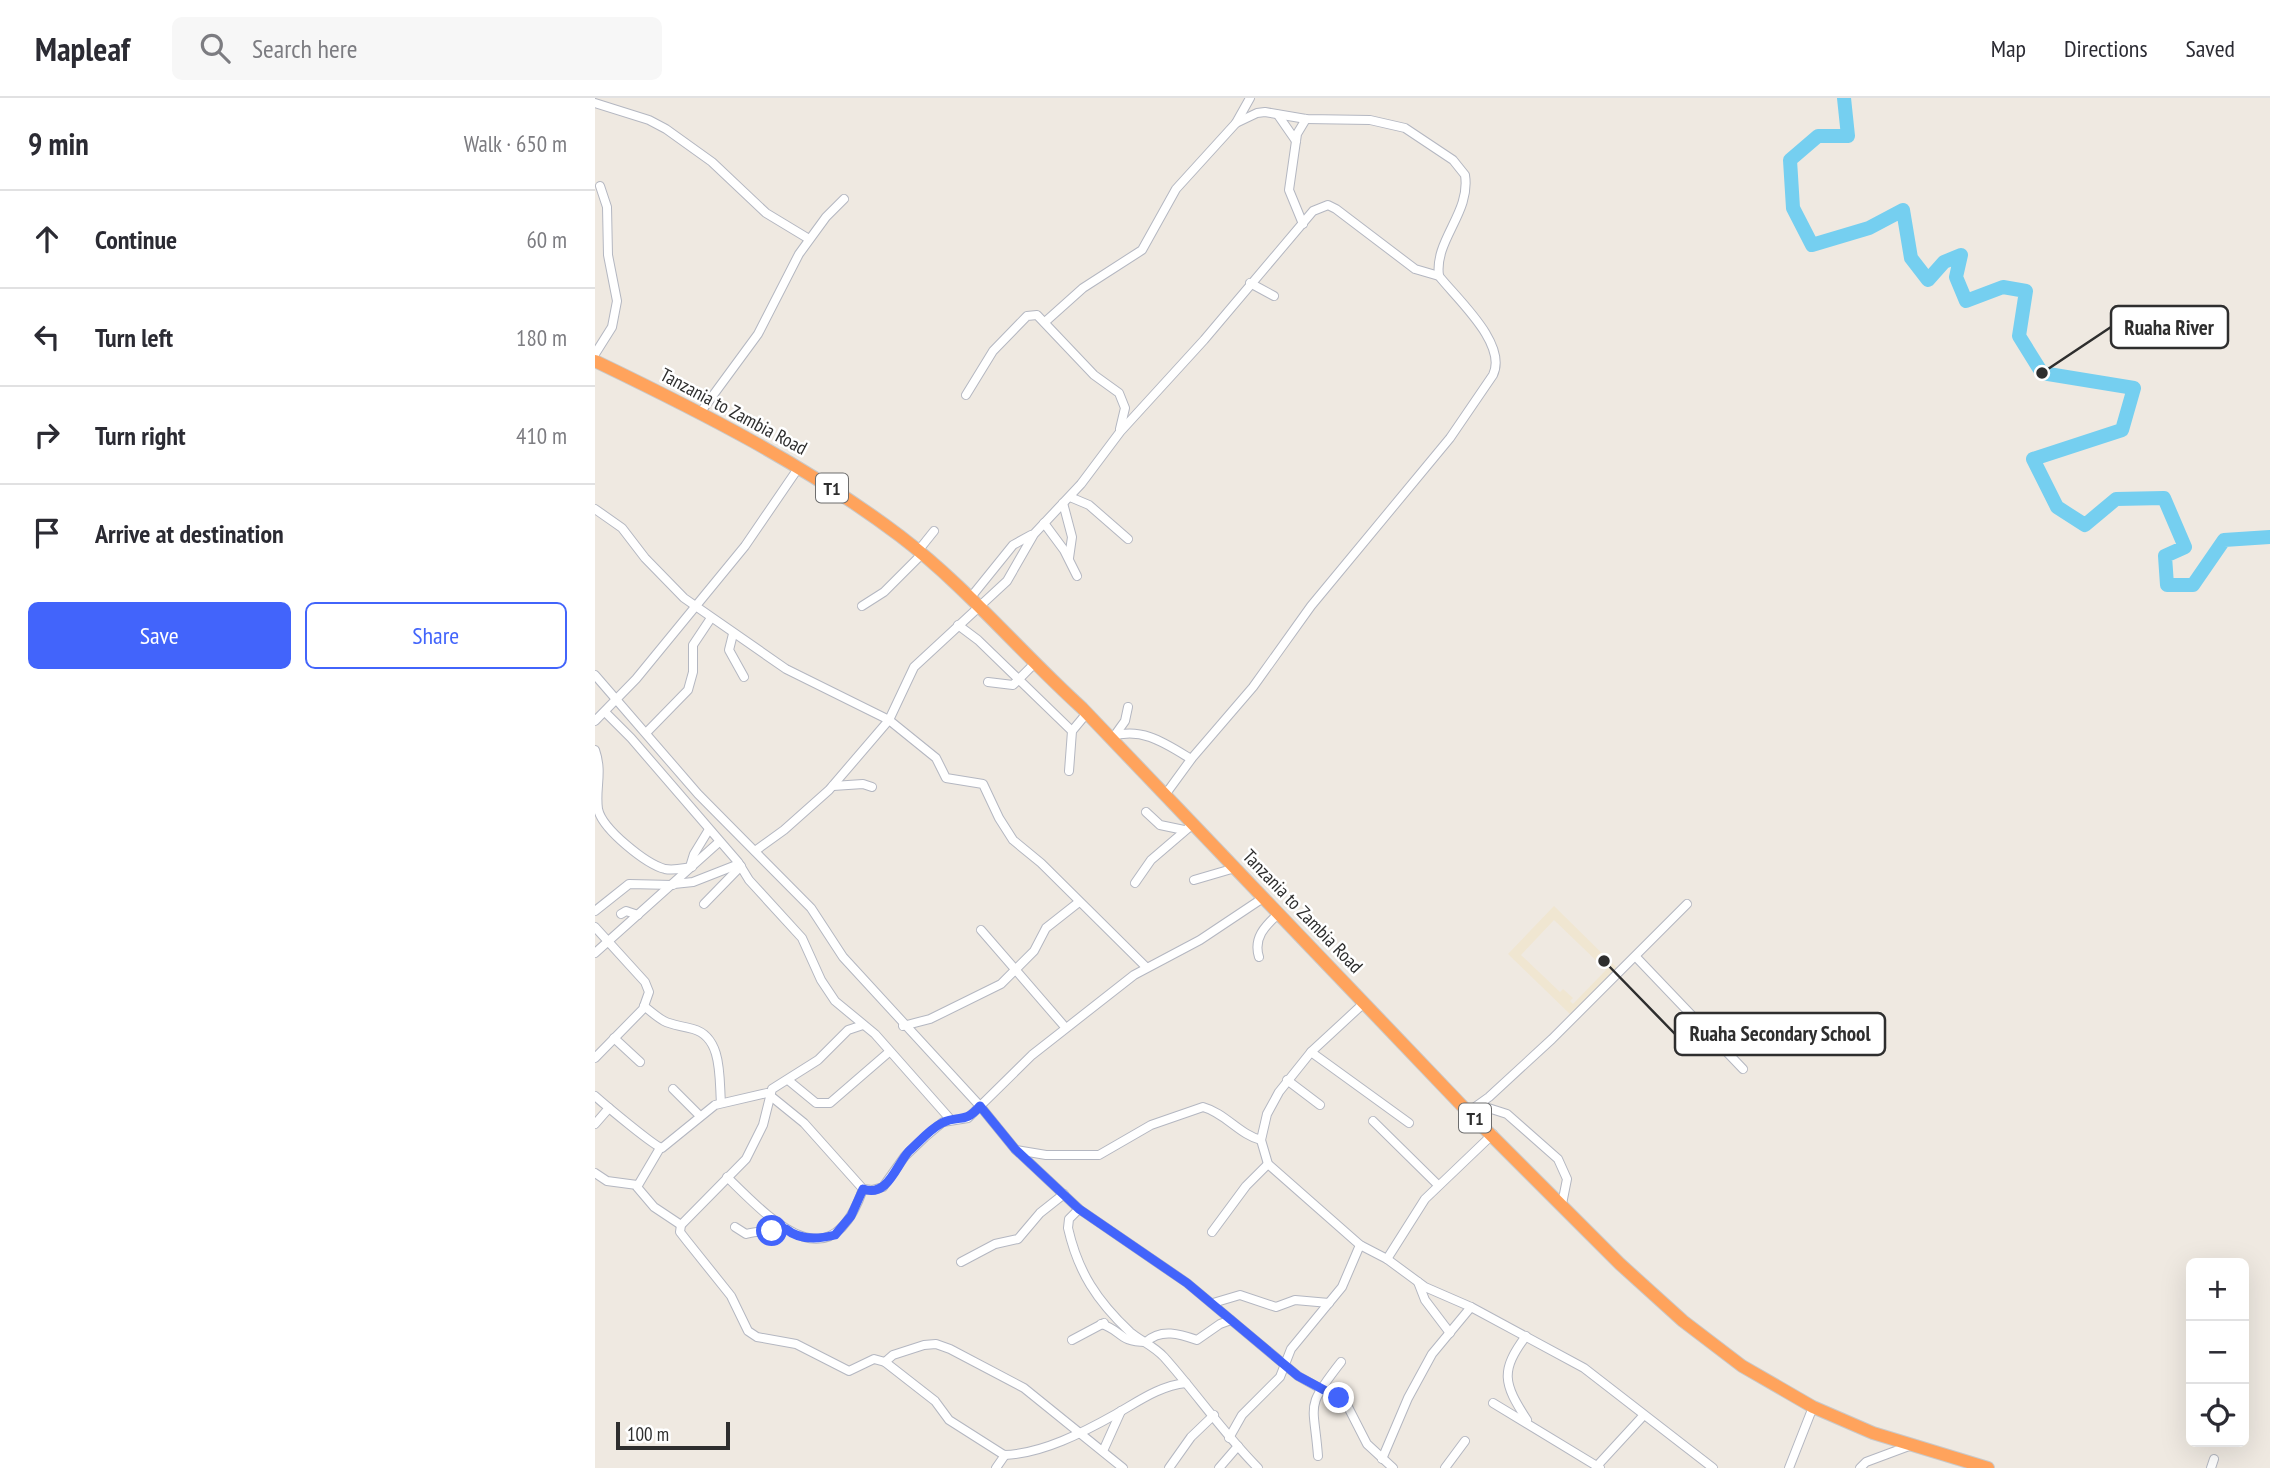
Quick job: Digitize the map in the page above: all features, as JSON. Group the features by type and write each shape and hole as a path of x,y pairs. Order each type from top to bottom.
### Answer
{"highway":[{"name":"Tanzania to Zambia Road","path":"595,361 700,413 799,467 920,553 975,602 1034,664 1112,736 1165,796 1188,827 1235,868 1364,1003 1474,1108 1493,1135 1620,1264 1709,1343 1813,1407 1909,1446 1988,1468"}],"street":[{"path":"1045,322 1083,288 1142,250 1176,189 1237,123 1253,98 1265,112 1277,115 1306,119 1370,120 1405,128 1462,168 1466,183 1465,195 1441,254 1439,276"},
{"path":"595,103 649,120 666,129 712,162 766,213 809,239"},
{"path":"1237,123 1265,112"},
{"path":"1277,115 1296,141"},
{"path":"1303,224 1289,190 1297,134 1306,119"},
{"path":"595,354 612,327 617,300 608,256 607,207 600,186"},
{"path":"700,413 758,334 792,265 809,239 844,199"},
{"path":"975,602 1007,581 1034,534 1067,500 1120,432 1205,339 1316,209 1328,205 1416,269 1439,276 1473,316 1493,348 1497,366 1493,375 1450,438 1400,502 1331,582 1253,687 1191,759 1165,796"},
{"path":"1250,284 1275,296"},
{"path":"966,396 989,356 1027,316 1037,315 1094,375 1119,393 1125,408 1120,432"},
{"path":"595,721 618,700 745,546 799,467"},
{"path":"1067,500 1089,505 1128,539"},
{"path":"1067,500 1072,537 1069,559"},
{"path":"595,509 616,523 674,589 733,634 786,669 889,720 932,754 940,763 946,779 983,785 1009,835 1146,967"},
{"path":"1044,523 1069,559 1077,576"},
{"path":"862,606 884,592 920,553 934,531"},
{"path":"755,851 784,830 833,786 889,720 900,703 910,672 958,625 1013,545 1034,534"},
{"path":"646,733 688,690 693,672 693,645 711,618"},
{"path":"958,625 1072,731"},
{"path":"733,634 729,650 737,669 744,677"},
{"path":"988,682 1009,686 1019,680 1034,664"},
{"path":"595,675 698,794 811,908 843,957 903,1026 980,1106 1016,1150 1079,1209 1213,1303 1285,1362 1298,1376 1346,1403 1367,1444 1387,1465 1408,1398 1432,1354 1471,1307"},
{"path":"1112,736 1125,721 1128,707"},
{"path":"606,713 656,766 708,831 802,938 821,980 835,1001 875,1034 951,1120"},
{"path":"1069,771 1072,731 1087,713"},
{"path":"1112,736 1145,735 1191,759"},
{"path":"595,750 601,778 597,805 607,827 649,862 670,870 691,867"},
{"path":"833,786 863,783 872,788"},
{"path":"1146,812 1160,825 1188,827"},
{"path":"1135,883 1142,869 1188,827"},
{"path":"691,867 694,854 708,831"},
{"path":"595,953 719,842"},
{"path":"595,911 629,884 693,882 740,865"},
{"path":"704,904 740,865"},
{"path":"1194,880 1235,868"},
{"path":"637,1185 660,1148 669,1145 700,1116 722,1103 762,1092 771,1095 804,1122 863,1189 872,1191 883,1187 910,1151 940,1124 968,1118 1065,1027 1087,1014 1146,967 1200,940 1263,898"},
{"path":"903,1026 930,1019 950,1007 983,994 1017,970 1035,949 1044,930 1079,902"},
{"path":"1474,1108 1636,957 1687,904"},
{"path":"621,914 626,911 638,915"},
{"path":"1259,957 1257,941 1265,927 1278,914"},
{"path":"595,927 647,986 649,997 644,1006 595,1058"},
{"path":"981,930 1065,1027"},
{"path":"1636,957 1743,1069"},
{"path":"1364,1003 1311,1052 1287,1080 1267,1114 1261,1140 1268,1164 1360,1245 1387,1259 1417,1282 1471,1307 1584,1368 1712,1468"},
{"path":"644,1006 669,1025 694,1030 708,1038 716,1052 722,1103"},
{"path":"863,1026 848,1030 830,1050 789,1080 772,1088 752,1149 681,1225 680,1232 731,1296 744,1327 753,1335 796,1343 849,1371 874,1359 885,1362 935,1401 949,1420 996,1453 1005,1455 1051,1444 1121,1411 1160,1388 1185,1383"},
{"path":"614,1038 640,1062"},
{"path":"789,1080 816,1103 830,1103 889,1052"},
{"path":"1311,1052 1377,1097 1409,1123"},
{"path":"1287,1080 1320,1105"},
{"path":"673,1089 700,1116"},
{"path":"595,1096 660,1148"},
{"path":"1016,1150 1046,1154 1099,1155 1151,1125 1203,1107 1227,1117 1261,1140"},
{"path":"595,1124 609,1108"},
{"path":"1474,1108 1507,1114 1558,1160 1567,1179 1562,1204"},
{"path":"1373,1121 1438,1185"},
{"path":"1387,1259 1411,1218 1438,1185 1493,1135"},
{"path":"1212,1231 1246,1186 1268,1164"},
{"path":"595,1173 607,1181 637,1185 654,1207 681,1225"},
{"path":"727,1177 786,1229 793,1234 810,1238 835,1235 851,1216 863,1189"},
{"path":"961,1262 995,1244 1019,1238 1040,1213 1064,1194"},
{"path":"1079,1209 1068,1220 1069,1233 1094,1294 1121,1322 1161,1354 1214,1415 1229,1438 1258,1468"},
{"path":"735,1227 746,1234 761,1229 768,1232 786,1229"},
{"path":"1229,1438 1242,1415 1280,1377 1291,1349 1342,1287 1360,1245"},
{"path":"1417,1282 1425,1300 1450,1334"},
{"path":"1213,1303 1240,1295 1276,1307 1295,1300 1329,1303"},
{"path":"1101,1324 1127,1341 1146,1342 1152,1336 1176,1332 1200,1340 1220,1324 1231,1320"},
{"path":"1072,1340 1101,1324 1121,1322"},
{"path":"1526,1336 1509,1358 1507,1378 1516,1404 1528,1422"},
{"path":"885,1362 893,1355 924,1345 942,1346 1011,1379 1123,1468"},
{"path":"1318,1456 1311,1409 1320,1390 1341,1362"},
{"path":"1493,1403 1598,1467 1643,1416"},
{"path":"1789,1468 1813,1407"},
{"path":"1103,1451 1117,1426 1121,1411"},
{"path":"1169,1468 1191,1437 1214,1415"},
{"path":"1445,1468 1465,1441"},
{"path":"1220,1468 1238,1446"},
{"path":"1860,1468 1866,1462 1909,1446"},
{"path":"996,1468 1005,1455"}],"shaded area":[{"path":"1554,906 1617,968 1572,1016 1508,954","holes":["1554,920 1606,970 1573,1004 1570,1001 1573,998 1563,989 1560,992 1521,955"]}],"waterway":[{"path":"1844,98 1848,136 1818,136 1790,160 1793,208 1812,245 1869,228 1903,210 1911,258 1928,280 1944,262 1961,255 1956,277 1966,301 2003,287 2026,291 2019,336 2042,373 2134,388 2122,430 2033,459 2057,507 2085,525 2116,499 2164,498 2185,547 2165,556 2167,585 2193,585 2224,540 2270,537"}],"place":[{"name":"Ruaha River","path":"2042,373"},
{"name":"Ruaha Secondary School","path":"1604,961"}],"route":[{"path":"772,1231 786,1229 800,1237 810,1238 835,1235 851,1216 863,1189 872,1191 883,1187 893,1177 905,1156 940,1124 964,1120 980,1106 1015,1149 1079,1209 1187,1283 1285,1362 1298,1376 1339,1398"}]}
